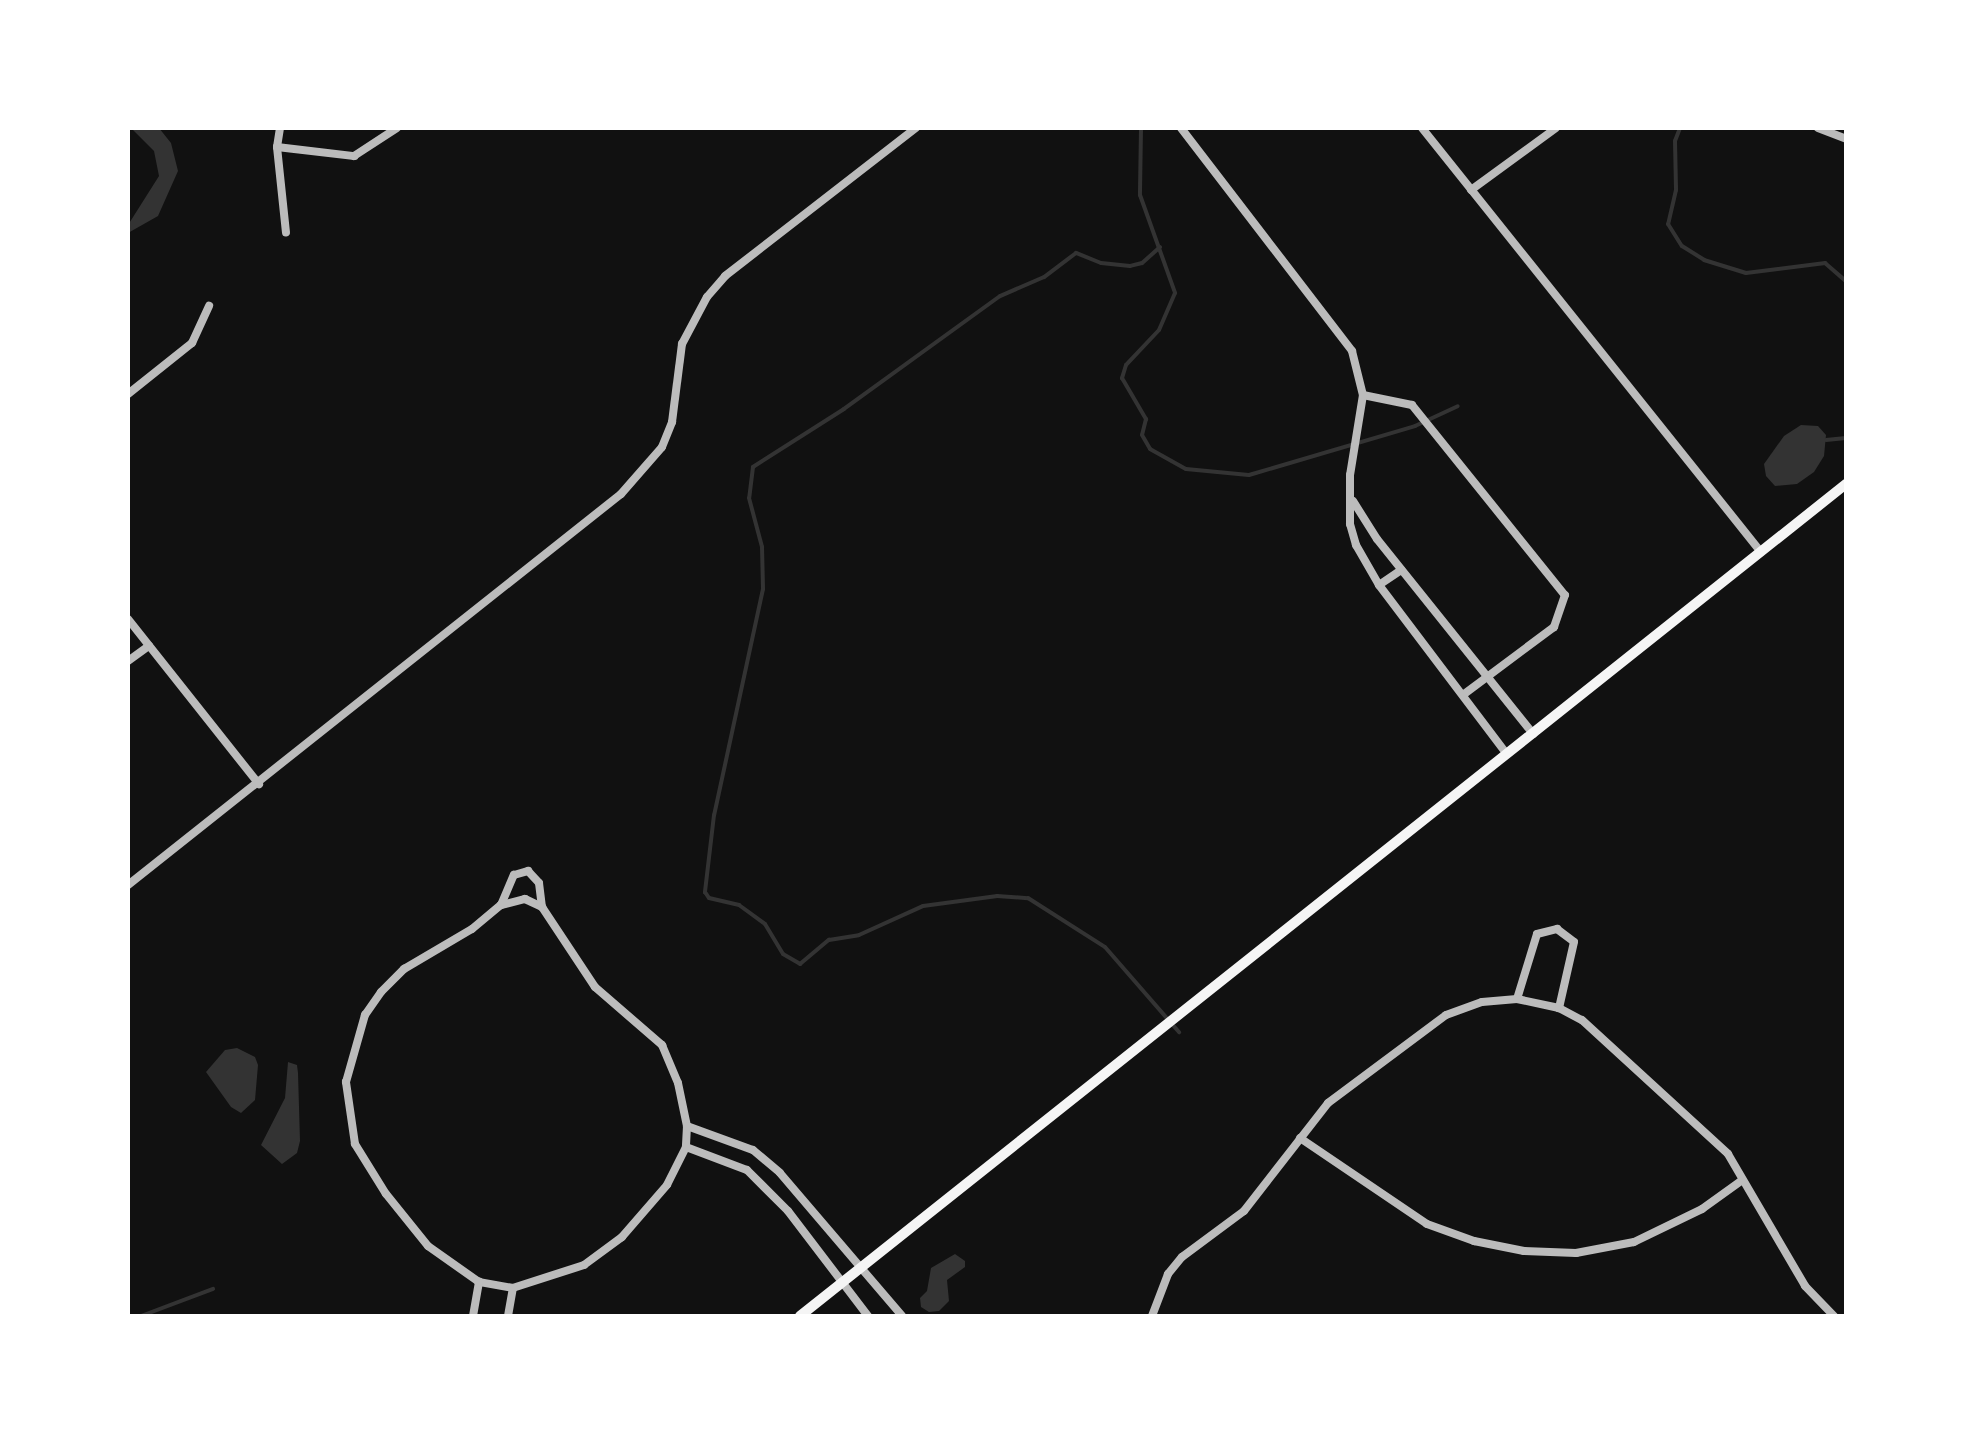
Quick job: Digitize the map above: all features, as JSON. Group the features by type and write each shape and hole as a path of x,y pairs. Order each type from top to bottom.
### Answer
{"main road":[{"path":"800,1316 1846,484"}],"street":[{"path":"280,128 277,147 286,232"},
{"path":"277,147 354,156 396,128"},
{"path":"128,885 259,784 644,471 672,422 682,344 707,297 726,276 916,128"},
{"path":"1181,128 1352,351 1363,396 1350,475 1350,524 1356,545 1379,585 1506,752"},
{"path":"1422,128 1761,552"},
{"path":"1471,190 1556,128"},
{"path":"1818,128 1846,139"},
{"path":"128,394 192,342 209,306"},
{"path":"1363,396 1412,405 1565,596 1554,626 1464,694"},
{"path":"1353,501 1401,570 1533,734"},
{"path":"1379,585 1401,570"},
{"path":"128,619 132,632 149,646 259,784"},
{"path":"128,661 149,646"},
{"path":"501,905 514,875 528,871 540,883 542,906 596,988 662,1046 678,1083 687,1126 686,1147 667,1184 622,1237 584,1266 513,1288 479,1282 428,1246 386,1194 355,1144 346,1082 365,1016 381,992 404,969 472,929 501,905 525,899 542,906"},
{"path":"1517,999 1537,934 1557,929 1574,942 1559,1008"},
{"path":"1152,1316 1159,1291 1175,1266 1244,1211 1328,1103 1429,1025 1482,1002 1517,999 1559,1008 1582,1020 1728,1154 1805,1286 1834,1316"},
{"path":"687,1126 753,1150 780,1174 902,1316"},
{"path":"1300,1138 1427,1224 1474,1241 1524,1251 1576,1253 1634,1242 1702,1209 1741,1182"},
{"path":"686,1147 747,1170 788,1210 868,1316"},
{"path":"473,1316 479,1282"},
{"path":"508,1316 513,1288"}],"shaded area":[{"path":"131,128 159,128 171,143 178,171 158,216 128,233 128,225 159,176 154,151"},
{"path":"1801,425 1818,426 1826,435 1824,456 1814,472 1797,484 1775,486 1766,476 1764,464 1784,436"},
{"path":"237,1048 255,1057 258,1065 255,1100 241,1113 231,1107 206,1072 225,1050"},
{"path":"288,1062 297,1065 300,1141 297,1153 282,1164 261,1145 285,1098"},
{"path":"955,1254 965,1261 965,1267 947,1280 949,1301 939,1311 929,1312 921,1307 920,1298 927,1291 931,1268"}],"waterway":[{"path":"1141,128 1140,195 1175,293 1159,330 1126,365 1122,378 1146,419 1142,435 1150,449 1186,469 1249,475 1415,426 1458,406"},
{"path":"1680,128 1675,141 1676,190 1668,224 1682,246 1704,260 1746,273 1825,263 1846,281"},
{"path":"1160,247 1142,263 1130,266 1101,263 1076,253 1044,277 1000,296 844,409 753,467 749,498 762,547 763,589 714,815 705,892 709,898 739,905 765,924 783,954 800,964 829,940 859,935 923,906 997,896 1028,898 1105,947 1179,1032"},
{"path":"1826,440 1846,438"},
{"path":"141,1316 213,1289"}]}
